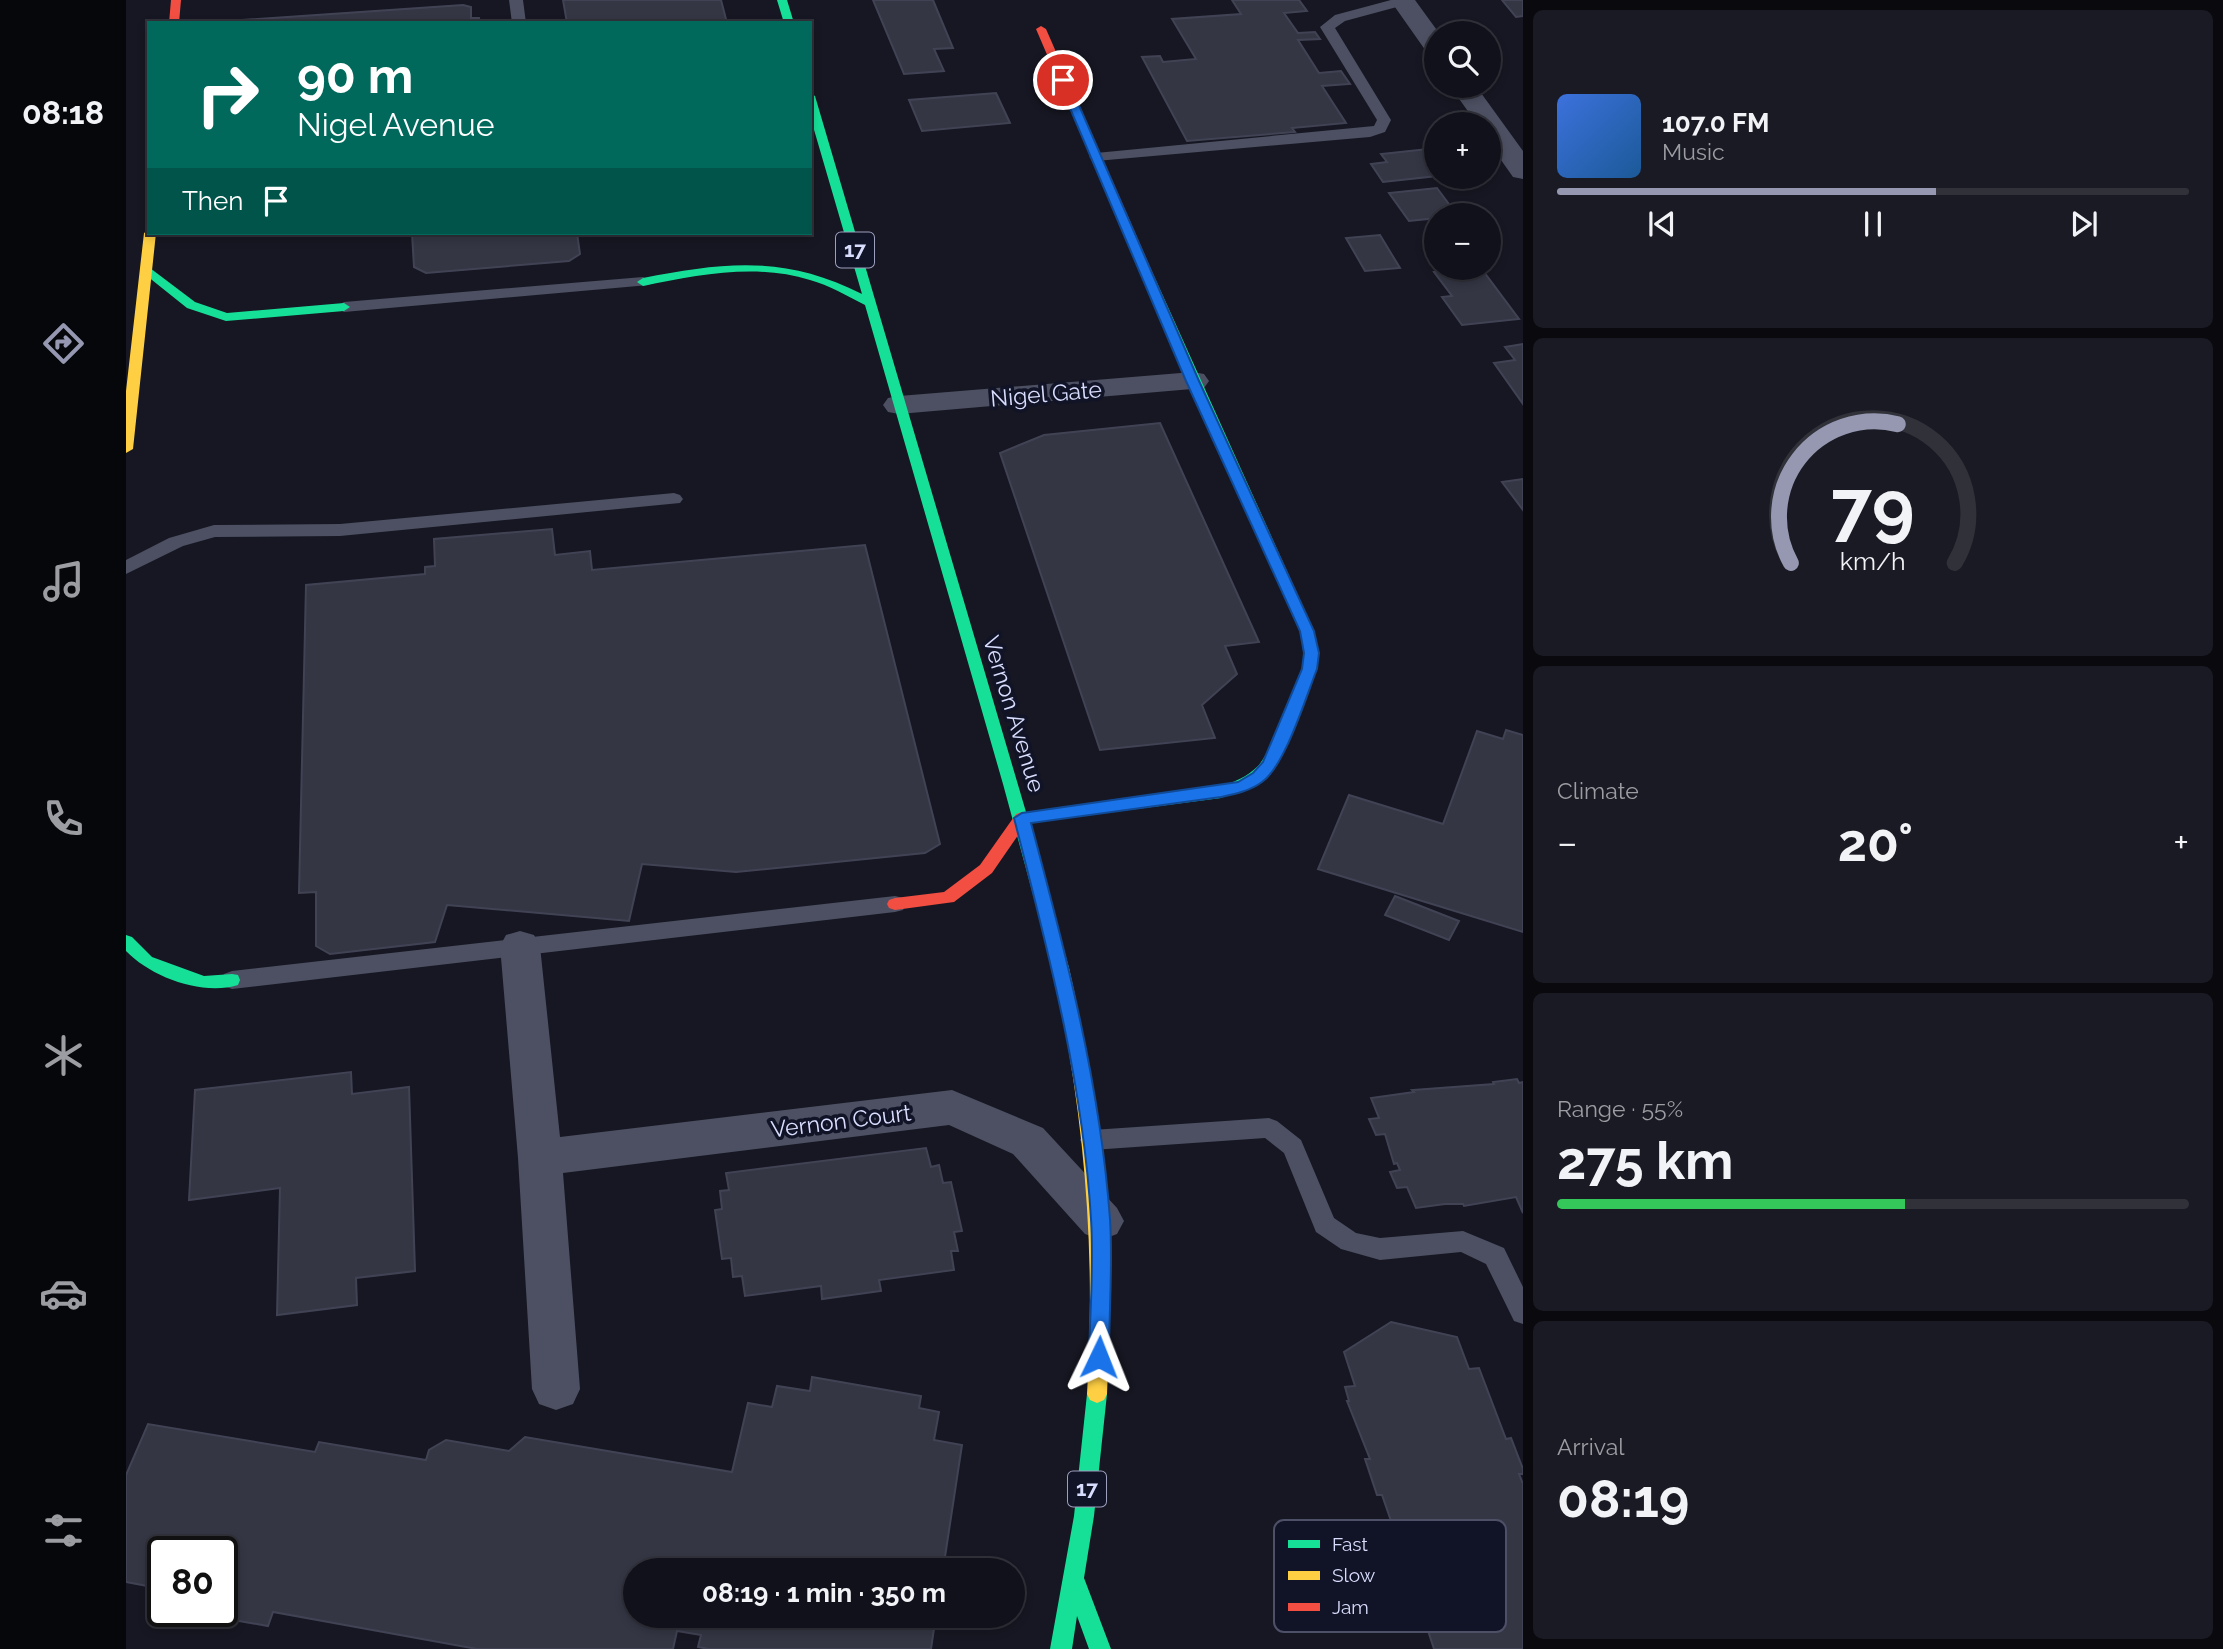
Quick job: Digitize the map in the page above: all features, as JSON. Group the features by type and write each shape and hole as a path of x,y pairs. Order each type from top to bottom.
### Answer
{"main road":[{"path":"174,21 176,0"},
{"path":"782,0 788,21"},
{"path":"895,904 948,898 986,869 1022,818 1221,792 1243,786 1258,777 1270,765 1310,669 1311,653 1307,631 1193,381 1041,29"},
{"name":"Vernon Avenue","path":"812,103 1022,818 1065,984 1089,1104 1101,1221 1100,1337 1092,1450 1074,1582 1061,1649"},
{"path":"126,449 150,235"},
{"path":"643,282 681,274 766,267 813,277 871,303"},
{"path":"146,269 191,305 226,317 344,307"},
{"path":"126,342 140,327"},
{"path":"126,941 146,961 203,983 232,979"},
{"path":"1074,1582 1100,1649"}],"street":[{"path":"1403,0 1424,30"},
{"path":"1471,98 1523,171"},
{"name":"Nigel Gate","path":"899,405 1193,381"},
{"path":"520,946 540,1158 556,1389"},
{"name":"Vernon Court","path":"540,1158 953,1107 1028,1141 1101,1221"}],"lane":[{"path":"516,0 519,21"},
{"path":"1096,157 1370,133 1380,129 1384,120 1327,27 1340,18 1403,0"},
{"path":"344,307 643,282"},
{"path":"126,568 176,542 214,531 340,530 674,499"},
{"path":"232,979 895,904"},
{"path":"1092,1140 1269,1128 1293,1147 1325,1225 1350,1242 1380,1249 1463,1241 1495,1256 1523,1313"}],"building":[{"path":"563,0 721,0 726,21 567,21"},
{"path":"873,0 933,0 953,48 934,49 944,71 904,74"},
{"path":"1232,0 1299,0 1307,11 1284,13 1298,33 1315,32 1320,39 1298,40 1319,73 1341,71 1350,84 1322,86 1346,123 1292,128 1295,132 1187,141 1142,57 1160,56 1163,62 1196,59 1172,19 1241,14"},
{"path":"1502,0 1523,0 1523,16 1516,17"},
{"path":"463,5 471,7 471,18 479,18 480,21 240,21"},
{"path":"996,93 1010,123 922,131 909,100"},
{"path":"1424,149 1424,177 1383,182 1371,164 1387,162 1381,154"},
{"path":"1438,189 1448,203 1424,203 1424,219 1409,221 1389,193"},
{"path":"412,235 577,235 580,254 569,261 426,273 414,267"},
{"path":"1380,235 1400,268 1365,271 1346,238"},
{"path":"1440,280 1490,280 1519,319 1462,325 1442,297 1452,296"},
{"path":"1523,344 1523,404 1494,363 1515,360 1505,347"},
{"path":"1160,423 1259,642 1225,646 1237,674 1202,705 1215,738 1100,750 1000,453 1044,435"},
{"path":"1523,479 1523,510 1502,482"},
{"path":"552,529 555,555 590,551 592,570 865,545 940,844 925,853 736,872 642,864 629,921 447,905 435,942 330,954 316,946 316,892 299,893 306,585 425,574 425,567 435,566 434,539"},
{"path":"1506,730 1523,735 1523,932 1318,869 1349,795 1443,824 1477,731 1503,739"},
{"path":"1395,896 1459,921 1449,940 1385,915"},
{"path":"351,1072 352,1094 409,1087 415,1271 356,1278 357,1305 277,1315 280,1188 189,1200 195,1090"},
{"path":"1517,1079 1519,1083 1523,1082 1523,1213 1516,1197 1464,1206 1445,1204 1416,1208 1407,1187 1397,1188 1390,1172 1400,1170 1397,1163 1394,1164 1385,1134 1376,1135 1369,1119 1379,1118 1371,1098 1414,1092 1412,1090 1494,1084 1493,1082"},
{"path":"926,1148 931,1167 939,1165 943,1183 951,1182 962,1231 954,1232 958,1251 951,1251 954,1270 879,1280 881,1291 822,1299 821,1286 745,1296 742,1276 733,1277 731,1258 722,1259 715,1210 722,1209 720,1191 729,1190 726,1173"},
{"path":"1391,1322 1457,1337 1469,1369 1479,1368 1506,1439 1511,1438 1523,1469 1523,1474 1519,1474 1523,1484 1523,1649 1434,1649 1428,1632 1506,1632 1506,1520 1391,1520 1382,1495 1377,1495 1365,1459 1370,1459 1347,1401 1345,1387 1355,1386 1344,1352"},
{"path":"812,1377 921,1396 919,1408 939,1412 934,1440 962,1445 945,1558 623,1558 623,1628 934,1628 931,1649 709,1649 698,1647 701,1635 677,1631 673,1649 477,1649 273,1612 268,1626 238,1621 238,1536 147,1536 147,1586 126,1582 126,1475 148,1424 315,1452 319,1442 426,1460 429,1450 446,1440 509,1451 525,1437 732,1472 748,1403 772,1407 777,1386 810,1391"}],"traffic: fast":[{"path":"782,0 788,21"},
{"path":"812,103 1011,784 1061,968"},
{"path":"146,269 191,305 226,317 344,307"},
{"path":"643,282 706,271 769,269 811,276 871,303"},
{"path":"1022,818 1221,792 1244,784 1262,771 1273,758 1310,669 1311,653 1307,631 1148,276"},
{"path":"126,941 146,961 203,983 232,980"},
{"path":"1061,1649 1084,1516 1097,1394"},
{"path":"1075,1582 1100,1649"}],"traffic: slow":[{"path":"126,449 150,235"},
{"path":"1061,968 1083,1075 1096,1179 1101,1285 1097,1394"}],"traffic: jam":[{"path":"174,21 176,0"},
{"path":"1041,29 1148,276"},
{"path":"895,904 948,898 986,869 1022,818"}],"route":[{"path":"1063,80 1193,381 1307,631 1311,653 1310,669 1270,765 1258,777 1243,786 1221,792 1022,818 1065,984 1089,1104 1101,1221 1099,1357"}]}
